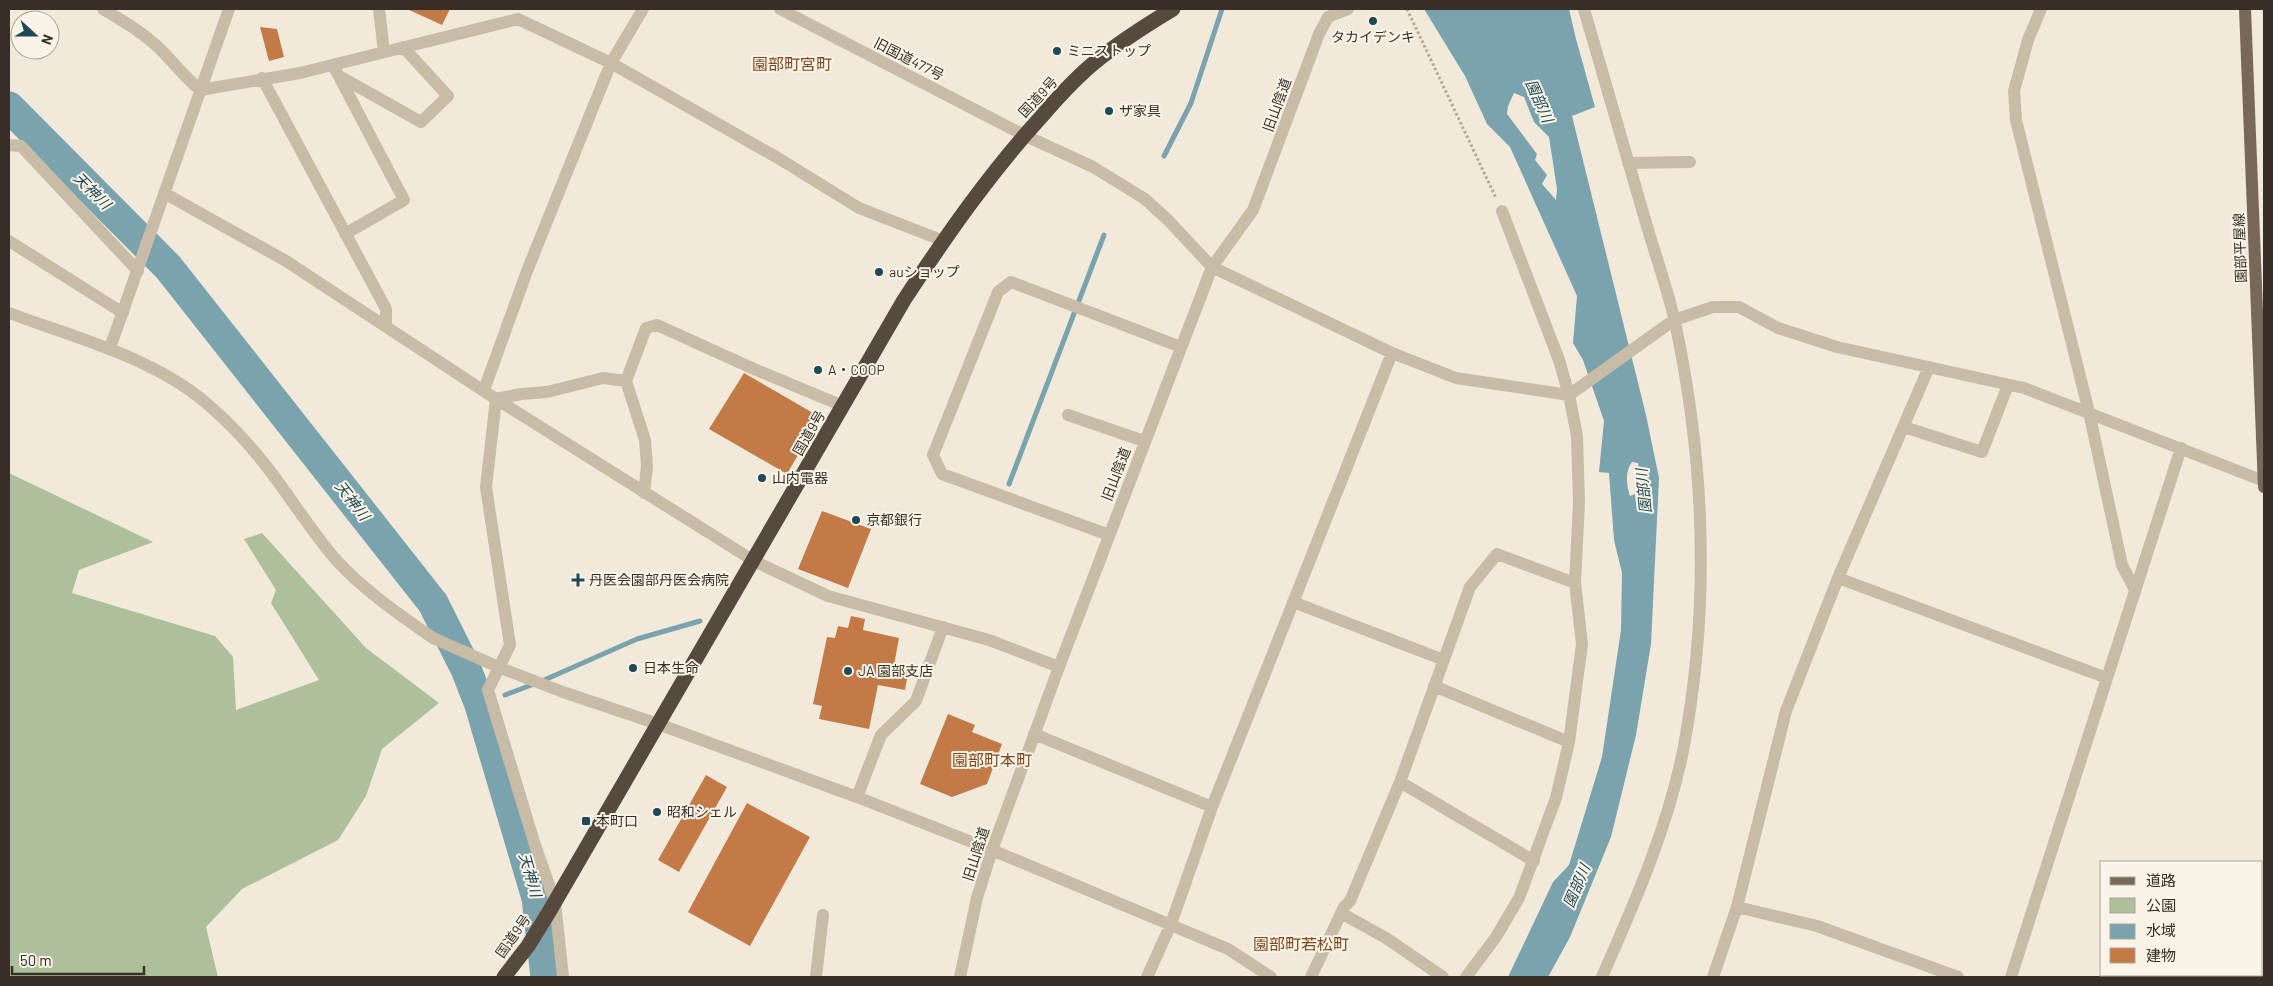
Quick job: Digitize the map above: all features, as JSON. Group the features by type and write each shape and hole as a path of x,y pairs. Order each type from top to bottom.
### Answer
{"highway":[{"name":"国道9号","path":"504,977 528,946 552,907 904,300 944,240 976,195 1024,135 1073,83 1099,58 1173,9"}],"main road":[{"name":"園部平屋線","path":"2245,9 2264,487"}],"street":[{"path":"103,9 132,26 164,53 186,79 200,90 262,78 336,70 384,52 518,19 612,63 770,153 859,208 944,240"},
{"path":"110,348 229,9"},
{"path":"379,9 384,52"},
{"path":"484,390 527,272 612,63 643,9"},
{"name":"旧国道477号","path":"780,9 1024,135 1086,163 1145,199 1212,266"},
{"name":"旧山陰道","path":"960,977 977,898 992,850 1144,441 1212,266 1253,210 1319,34 1328,17 1348,9"},
{"path":"1584,9 1628,163 1693,423 1700,503 1701,587 1696,653 1683,751 1670,802 1642,886 1602,977"},
{"path":"2041,9 2028,40 2014,91 2016,120 2089,412 2122,565 2136,590"},
{"path":"336,70 421,122 448,96 403,47"},
{"path":"336,70 404,200 345,234"},
{"path":"262,78 386,309 386,326"},
{"path":"9,145 21,146 139,268"},
{"path":"1628,163 1690,162"},
{"path":"164,193 286,261 496,399 754,561 828,596 989,640 1059,667"},
{"path":"1466,977 1496,937 1519,898 1556,798 1569,742 1582,644 1575,584 1579,502 1577,436 1569,394 1559,360 1502,211"},
{"path":"9,241 123,313"},
{"path":"1212,266 1392,353 1456,378 1569,394 1582,387 1669,324 1713,306 1739,307 1778,328 1837,347 2024,388 2264,480"},
{"path":"1109,535 942,474 933,455 998,292 1011,282 1181,347"},
{"path":"9,313 110,348 169,378 204,400 243,438 339,562 393,610 433,638 503,669 563,692 658,724 857,797 992,850 1228,949 1270,977"},
{"path":"644,493 647,466 645,440 626,381 646,328 657,325 754,370 843,406"},
{"path":"1147,977 1171,924 1212,807 1392,353"},
{"path":"1713,977 1738,907 1786,711 1838,578 1929,367"},
{"path":"496,399 521,394 547,392 603,378 626,381"},
{"path":"1904,427 1982,452 2008,385"},
{"path":"496,399 486,488 510,645 488,690 552,907 564,977"},
{"path":"1068,415 1144,441"},
{"path":"2011,977 2180,448"},
{"path":"1311,977 1344,907 1350,901 1400,782 1470,587 1497,554 1575,584"},
{"path":"1838,578 2107,678"},
{"path":"1293,602 1444,660"},
{"path":"857,797 881,734 916,701 943,627"},
{"path":"1434,686 1569,742"},
{"path":"1034,734 1212,807"},
{"path":"1400,782 1534,861"},
{"path":"1738,907 1818,926 1958,977"},
{"path":"1341,913 1386,938 1443,977"},
{"path":"816,977 823,915"}],"path":[{"path":"1407,9 1502,211"}],"green space":[{"path":"9,473 153,542 79,570 72,593 215,636 233,657 236,710 319,680 271,603 276,590 244,539 262,533 366,648 439,703 382,749 366,796 338,840 242,889 206,927 218,977 9,977"}],"water":[{"name":"園部川","path":"1424,9 1569,9 1595,107 1572,116 1646,415 1659,478 1651,644 1636,735 1611,837 1570,937 1548,977 1508,977 1553,882 1569,865 1602,757 1621,630 1622,573 1614,540 1609,473 1599,472 1604,421 1583,360 1573,343 1577,296 1510,147 1487,124 1465,76","holes":["1514,93 1524,97 1534,122 1549,137 1557,189 1556,200 1542,184 1547,175 1535,160 1537,154 1507,114 1508,106","1632,462 1638,463 1640,482 1637,492 1641,497 1637,511 1635,494 1630,496 1627,483 1627,474"]}],"building":[{"path":"407,9 450,9 442,25"},
{"path":"260,27 277,29 284,57 269,61"},
{"path":"744,373 820,417 787,474 709,429"},
{"path":"822,511 871,529 848,588 798,569"},
{"path":"851,616 865,619 863,630 899,638 894,665 909,668 905,690 878,685 869,729 819,719 822,706 813,704 827,637 835,638 838,626 848,628"},
{"path":"948,714 975,725 972,732 1002,744 987,784 952,797 920,784"},
{"path":"706,775 727,787 679,872 658,860"},
{"path":"747,803 810,837 750,946 688,912"}],"waterway":[{"path":"1164,156 1191,103 1222,9"},
{"name":"天神川","path":"9,107 168,267 433,603 466,669 480,705 537,898 546,977"},
{"path":"1009,484 1104,235"},
{"path":"542,681 637,639 700,621"},
{"path":"505,695 534,684"}],"place":[{"name":"タカイデンキ","path":"1373,21"},
{"name":"ミニストップ","path":"1057,51"},
{"name":"ザ家具","path":"1109,111"},
{"name":"auショップ","path":"879,272"},
{"name":"A・COOP","path":"818,370"},
{"name":"山内電器","path":"762,478"},
{"name":"京都銀行","path":"856,520"},
{"name":"丹医会園部丹医会病院","path":"578,580"},
{"name":"日本生命","path":"633,668"},
{"name":"JA 園部支店","path":"848,671"},
{"name":"昭和シェル","path":"657,812"},
{"name":"本町口","path":"586,821"}],"district":[{"name":"園部町宮町","path":"792,64"},
{"name":"園部町本町","path":"992,760"},
{"name":"園部町若松町","path":"1301,944"}]}
